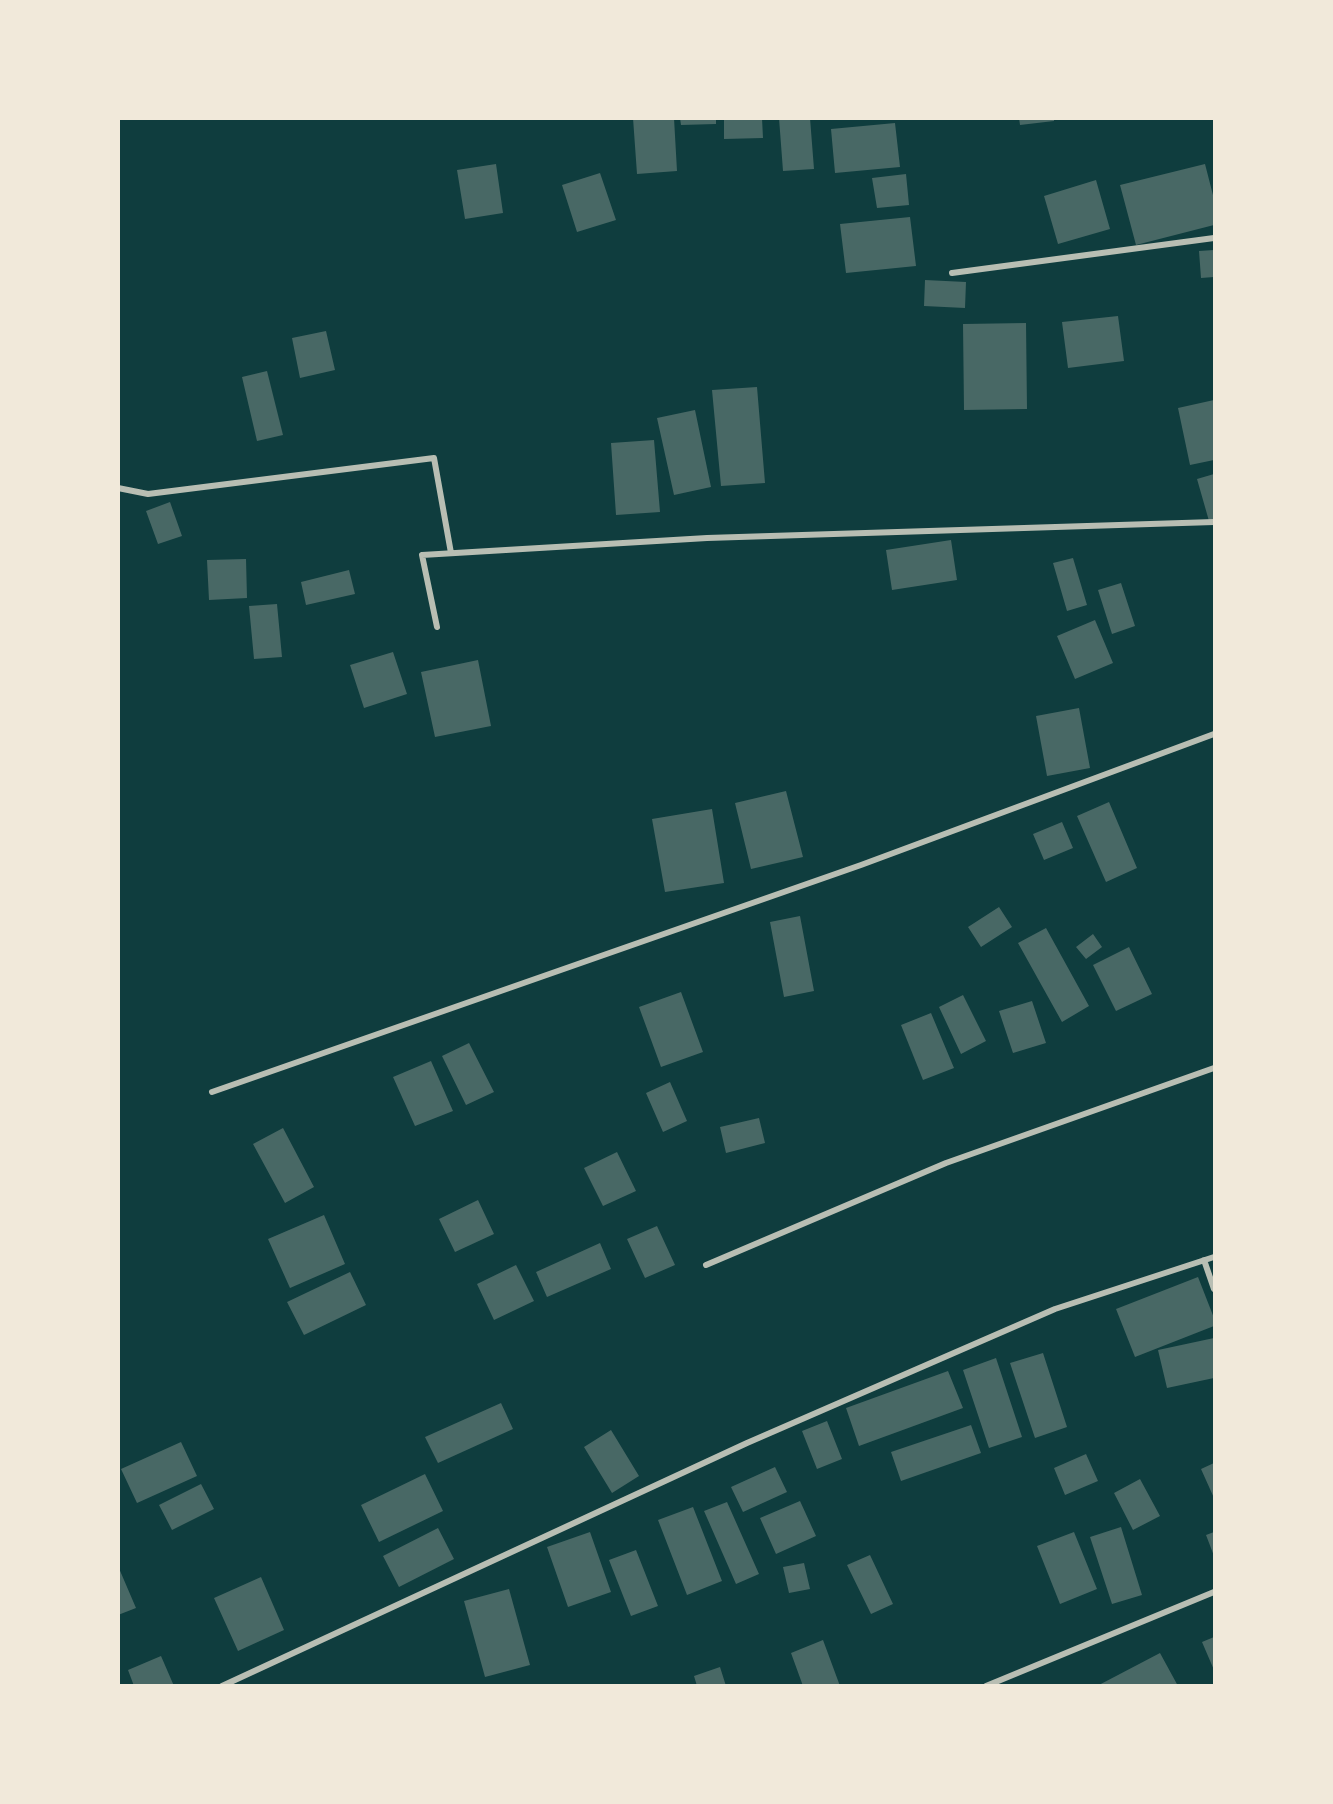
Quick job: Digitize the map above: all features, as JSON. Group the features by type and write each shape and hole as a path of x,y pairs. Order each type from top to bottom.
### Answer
{"street":[{"path":"952,273 1215,238"},
{"path":"118,488 148,494 434,458 452,553"},
{"path":"437,627 422,555 707,538 1215,522"},
{"path":"212,1092 850,868 1215,734"},
{"path":"706,1265 946,1162 1215,1068"},
{"path":"222,1686 747,1443 1055,1309 1215,1257"},
{"path":"1204,1260 1215,1289"},
{"path":"986,1686 1215,1592"}],"building":[{"path":"633,118 674,118 677,171 637,174"},
{"path":"680,118 716,118 716,124 681,125"},
{"path":"724,118 762,118 763,138 724,139"},
{"path":"779,118 810,118 814,169 783,171"},
{"path":"1019,118 1054,118 1054,121 1020,125"},
{"path":"895,123 900,167 835,173 831,129"},
{"path":"496,164 503,213 465,219 457,170"},
{"path":"1205,164 1214,199 1214,225 1136,245 1120,185"},
{"path":"600,173 616,220 577,232 562,185"},
{"path":"906,174 909,205 877,208 872,178"},
{"path":"1096,180 1110,229 1058,244 1044,196"},
{"path":"910,217 916,266 846,273 840,224"},
{"path":"1214,250 1214,277 1201,278 1199,251"},
{"path":"925,280 966,282 965,308 924,306"},
{"path":"1118,316 1124,361 1068,368 1062,322"},
{"path":"1026,323 1027,409 964,410 963,324"},
{"path":"326,331 335,370 300,378 292,338"},
{"path":"267,371 283,435 257,441 242,377"},
{"path":"757,387 765,483 721,486 712,390"},
{"path":"1214,400 1214,460 1190,465 1178,408"},
{"path":"695,410 711,487 674,495 657,418"},
{"path":"654,440 660,512 616,515 611,443"},
{"path":"1214,474 1214,519 1209,521 1197,479"},
{"path":"170,502 182,536 158,544 146,511"},
{"path":"951,540 957,580 892,590 886,550"},
{"path":"1073,558 1087,605 1067,611 1053,563"},
{"path":"246,559 247,598 209,600 207,560"},
{"path":"349,570 355,594 306,605 301,582"},
{"path":"1121,583 1135,626 1112,634 1098,590"},
{"path":"277,604 282,657 254,659 249,606"},
{"path":"1095,620 1113,663 1075,679 1057,636"},
{"path":"393,652 407,694 364,708 350,665"},
{"path":"478,660 491,726 435,737 421,672"},
{"path":"1079,708 1090,768 1047,776 1036,716"},
{"path":"786,791 803,857 751,869 735,803"},
{"path":"1109,802 1137,868 1106,882 1077,816"},
{"path":"712,809 724,883 665,892 652,819"},
{"path":"1062,822 1073,848 1044,860 1033,834"},
{"path":"999,907 1012,927 981,947 968,927"},
{"path":"800,916 814,991 784,997 770,922"},
{"path":"1046,928 1089,1006 1062,1022 1018,943"},
{"path":"1093,934 1102,947 1086,959 1076,947"},
{"path":"1129,947 1152,994 1116,1011 1093,965"},
{"path":"681,992 703,1052 661,1067 639,1007"},
{"path":"963,995 986,1041 961,1054 939,1007"},
{"path":"1032,1001 1046,1043 1013,1053 999,1011"},
{"path":"931,1013 954,1068 923,1080 901,1025"},
{"path":"469,1043 494,1092 466,1105 442,1056"},
{"path":"431,1061 453,1111 415,1126 393,1077"},
{"path":"670,1082 687,1121 663,1132 646,1093"},
{"path":"759,1118 765,1143 726,1153 720,1127"},
{"path":"283,1128 314,1187 285,1203 253,1144"},
{"path":"617,1152 636,1191 603,1206 584,1168"},
{"path":"478,1200 494,1234 455,1252 439,1219"},
{"path":"324,1215 345,1264 290,1288 268,1239"},
{"path":"657,1226 675,1265 645,1278 627,1239"},
{"path":"600,1243 611,1269 547,1297 536,1272"},
{"path":"516,1265 534,1301 494,1320 477,1284"},
{"path":"350,1272 366,1305 304,1335 287,1302"},
{"path":"1198,1277 1214,1318 1214,1326 1135,1357 1116,1309"},
{"path":"1214,1338 1214,1378 1167,1388 1158,1350"},
{"path":"1043,1353 1067,1427 1035,1438 1010,1363"},
{"path":"996,1358 1022,1437 989,1448 963,1370"},
{"path":"948,1371 963,1408 859,1446 846,1408"},
{"path":"501,1403 513,1429 438,1463 425,1437"},
{"path":"827,1421 842,1459 817,1469 802,1431"},
{"path":"971,1425 981,1453 901,1481 891,1452"},
{"path":"611,1430 639,1476 612,1493 584,1447"},
{"path":"181,1442 197,1476 137,1503 121,1469"},
{"path":"1086,1454 1098,1481 1065,1495 1054,1468"},
{"path":"1214,1463 1214,1498 1201,1469"},
{"path":"775,1467 787,1492 743,1512 731,1487"},
{"path":"425,1474 443,1511 379,1542 361,1505"},
{"path":"1140,1479 1160,1516 1133,1530 1114,1493"},
{"path":"201,1484 214,1509 172,1530 159,1505"},
{"path":"800,1501 816,1536 776,1554 760,1518"},
{"path":"727,1502 759,1574 736,1584 704,1511"},
{"path":"693,1507 722,1581 687,1595 658,1520"},
{"path":"1121,1527 1142,1595 1112,1604 1090,1537"},
{"path":"438,1528 454,1559 399,1587 383,1556"},
{"path":"590,1532 611,1592 568,1607 547,1547"},
{"path":"1074,1532 1097,1589 1060,1604 1037,1546"},
{"path":"1214,1532 1214,1556 1206,1535"},
{"path":"636,1550 658,1606 631,1616 609,1560"},
{"path":"870,1555 893,1604 871,1614 847,1565"},
{"path":"804,1563 810,1589 789,1593 783,1567"},
{"path":"118,1566 136,1608 118,1615"},
{"path":"261,1577 284,1630 238,1651 214,1598"},
{"path":"509,1589 530,1665 485,1677 464,1601"},
{"path":"1214,1637 1214,1670 1202,1642"},
{"path":"823,1640 840,1686 803,1686 791,1653"},
{"path":"1160,1653 1178,1686 1097,1686"},
{"path":"161,1656 174,1686 134,1686 128,1670"},
{"path":"720,1667 726,1686 697,1686 694,1676"}]}
